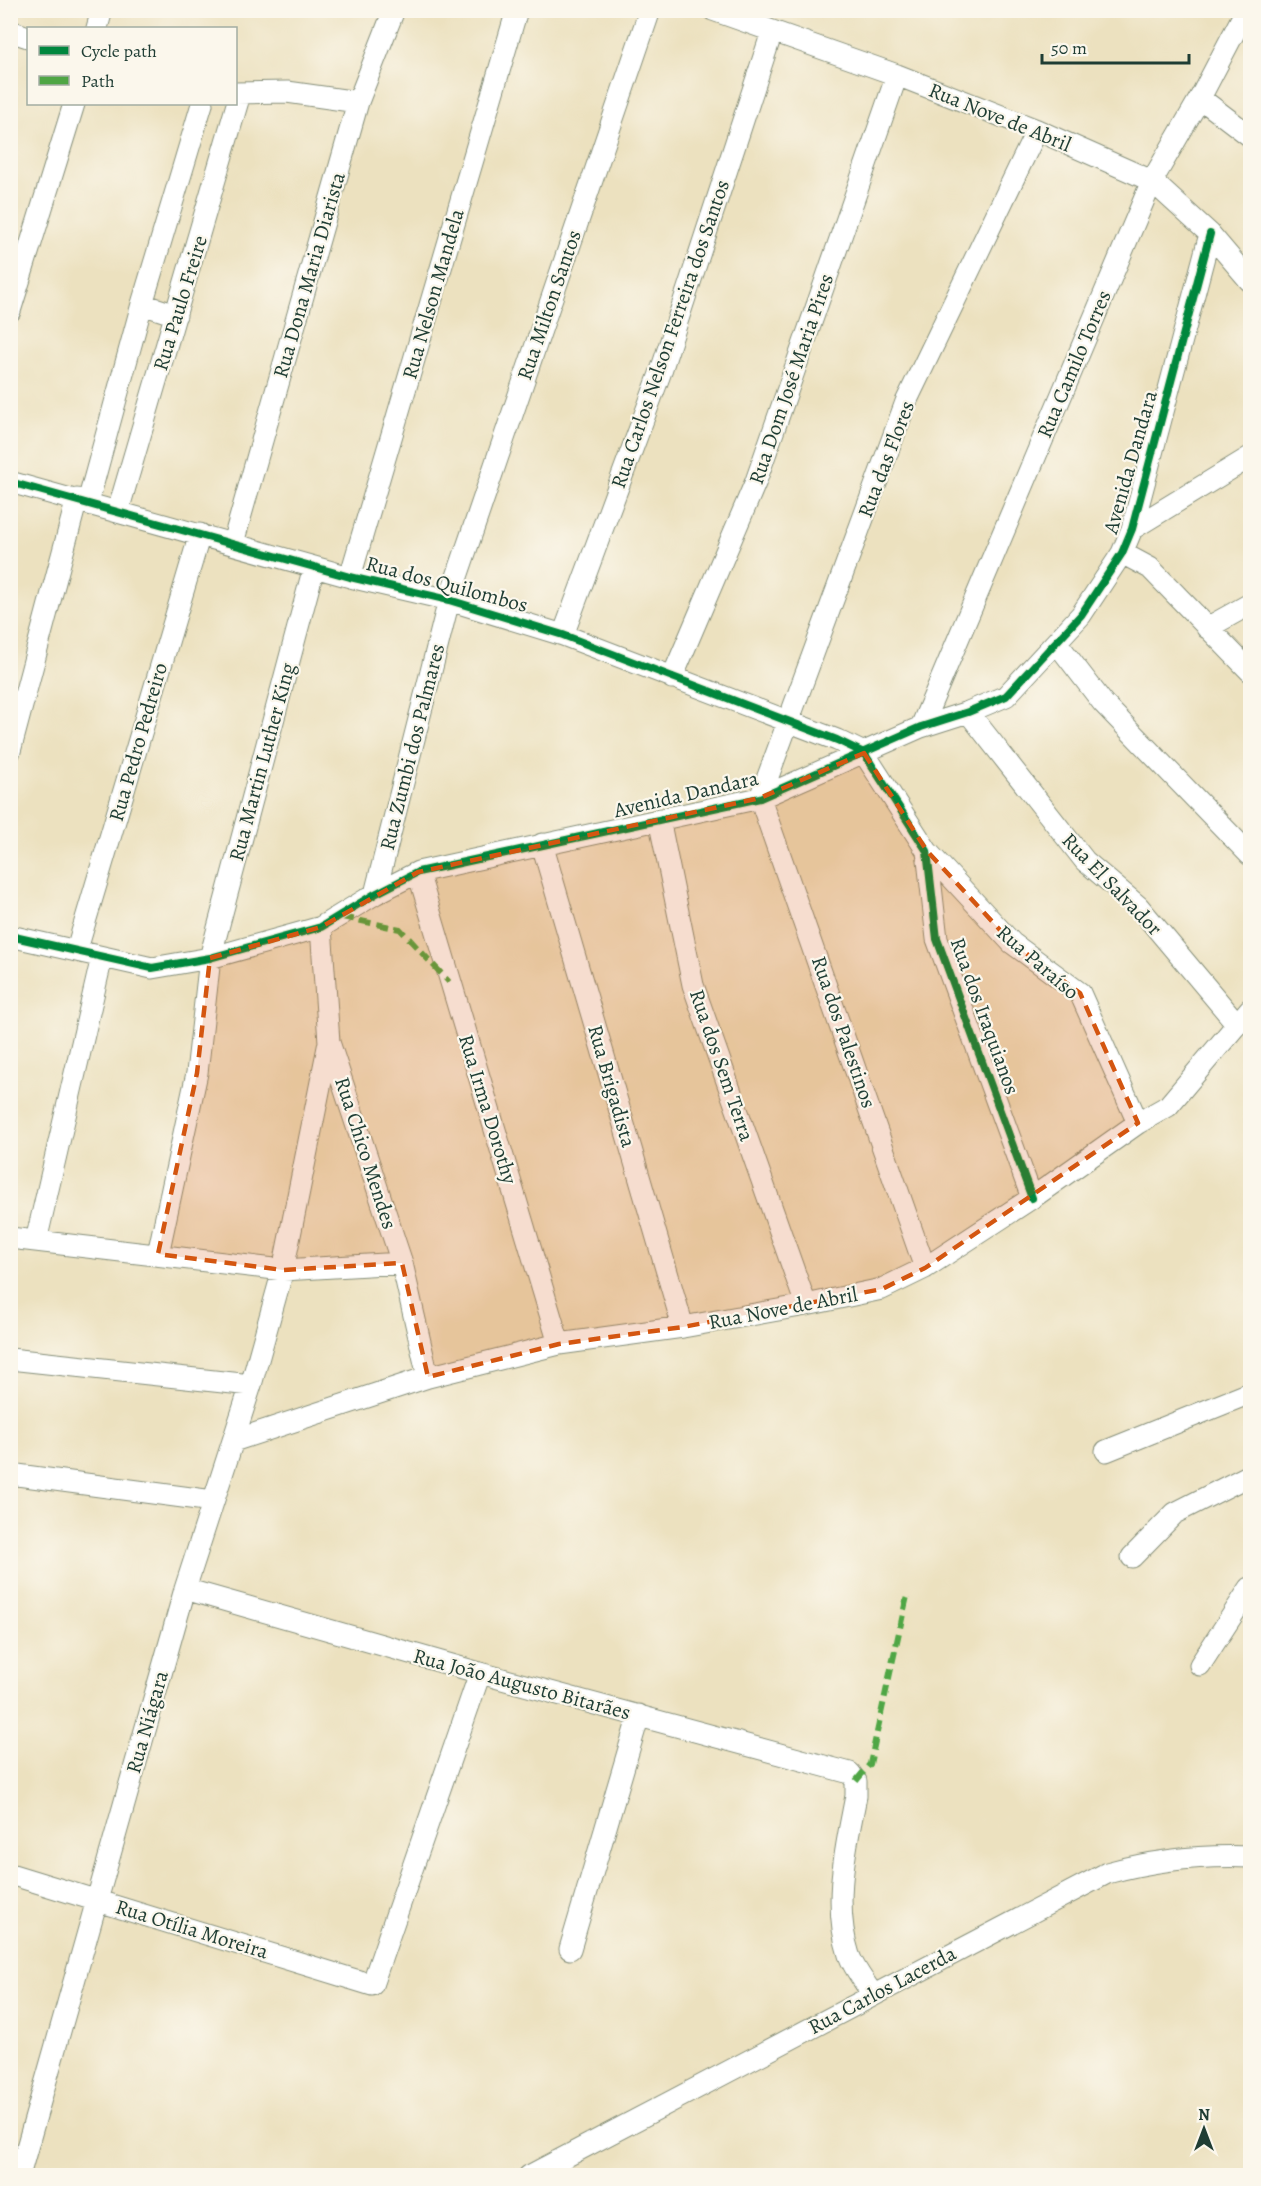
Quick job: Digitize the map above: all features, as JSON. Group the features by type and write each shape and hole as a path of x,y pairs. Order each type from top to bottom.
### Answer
{"street":[{"path":"97,27 102,10"},
{"name":"Rua Dona Maria Diarista","path":"233,543 358,102 394,10"},
{"name":"Rua Nelson Mandela","path":"350,577 517,10"},
{"name":"Rua Milton Santos","path":"449,600 650,10"},
{"name":"Rua Nove de Abril","path":"713,10 897,75 1037,130 1152,181 1210,234 1251,281"},
{"name":"Rua Camilo Torres","path":"921,727 1152,181 1200,98 1246,10"},
{"path":"10,32 27,37"},
{"name":"Rua Carlos Nelson Ferreira dos Santos","path":"563,635 660,374 772,32"},
{"name":"Rua Dom José Maria Pires","path":"672,678 756,481 897,75"},
{"path":"238,93 287,92 358,102"},
{"path":"1200,98 1251,136"},
{"path":"10,311 74,105"},
{"name":"Rua Paulo Freire","path":"10,751 82,500 202,105"},
{"name":"Rua Paulo Freire","path":"118,511 235,105"},
{"name":"Rua das Flores","path":"760,798 906,402 1037,130"},
{"name":"Avenida Dandara","path":"10,936 152,968 210,958 321,927 375,894 418,872 760,798 921,727 968,712 1006,696 1057,644 1081,615 1122,553 1132,529 1210,234"},
{"path":"142,304 176,315"},
{"path":"1132,529 1251,458"},
{"name":"Rua dos Quilombos","path":"10,482 82,500 350,577 449,600 563,635 864,753"},
{"name":"Rua Pedro Pedreiro","path":"77,950 200,534"},
{"path":"1122,553 1150,568 1251,671"},
{"name":"Rua Martin Luther King","path":"158,1254 197,1073 210,958 314,567"},
{"name":"Rua Zumbi dos Palmares","path":"375,894 449,600"},
{"path":"1207,628 1251,604"},
{"path":"1057,644 1103,703 1251,855"},
{"name":"Rua El Salvador","path":"968,712 1085,861 1138,906 1244,1017"},
{"name":"Rua dos Iraquianos","path":"864,753 927,851 937,939 1032,1197"},
{"name":"Rua dos Palestinos","path":"760,798 925,1268"},
{"name":"Rua dos Sem Terra","path":"659,819 693,985 806,1305"},
{"name":"Rua Brigadista","path":"542,844 683,1327"},
{"name":"Rua Paraíso","path":"927,851 1012,943 1080,993 1138,1123"},
{"name":"Rua Irma Dorothy","path":"418,872 559,1344"},
{"name":"Rua Chico Mendes","path":"321,927 329,1042 402,1263 428,1377"},
{"path":"36,1241 102,957"},
{"name":"Rua Nove de Abril","path":"233,1441 428,1377 559,1344 683,1327 806,1305 882,1288 925,1268 1138,1123 1168,1106 1244,1017"},
{"path":"283,1270 329,1042"},
{"path":"10,1238 283,1270 402,1263"},
{"name":"Rua Niágara","path":"19,2175 185,1589 251,1385 283,1270"},
{"path":"10,1359 251,1385"},
{"path":"1106,1451 1251,1393"},
{"path":"10,1474 213,1501"},
{"path":"1132,1557 1175,1513 1251,1475"},
{"path":"1200,1665 1251,1588"},
{"name":"Rua João Augusto Bitarães","path":"185,1589 480,1673 840,1768 850,1773 856,1781 840,1884 841,1918 849,1957 873,1995"},
{"name":"Rua Otília Moreira","path":"10,1874 372,1985 480,1673"},
{"path":"570,1948 639,1715"},
{"name":"Rua Carlos Lacerda","path":"529,2175 1107,1874 1151,1861 1215,1855 1251,1857"}],"highlighted area":[{"path":"864,753 927,851 1012,943 1080,993 1138,1123 925,1268 882,1289 683,1327 559,1344 428,1377 402,1263 283,1270 158,1254 197,1073 210,958 321,927 418,872 760,798"}],"marked path":[{"path":"342,917 400,929 449,982"},
{"path":"856,1781 870,1764 907,1596"}],"cycle path":[{"path":"10,936 152,968 210,958 321,927 375,894 418,872 760,798 921,727 968,712 1006,696 1081,615 1122,553 1132,529 1210,234"},
{"path":"10,482 350,577 449,600 563,635 837,740 864,753 927,851 937,939 1032,1198"}]}
